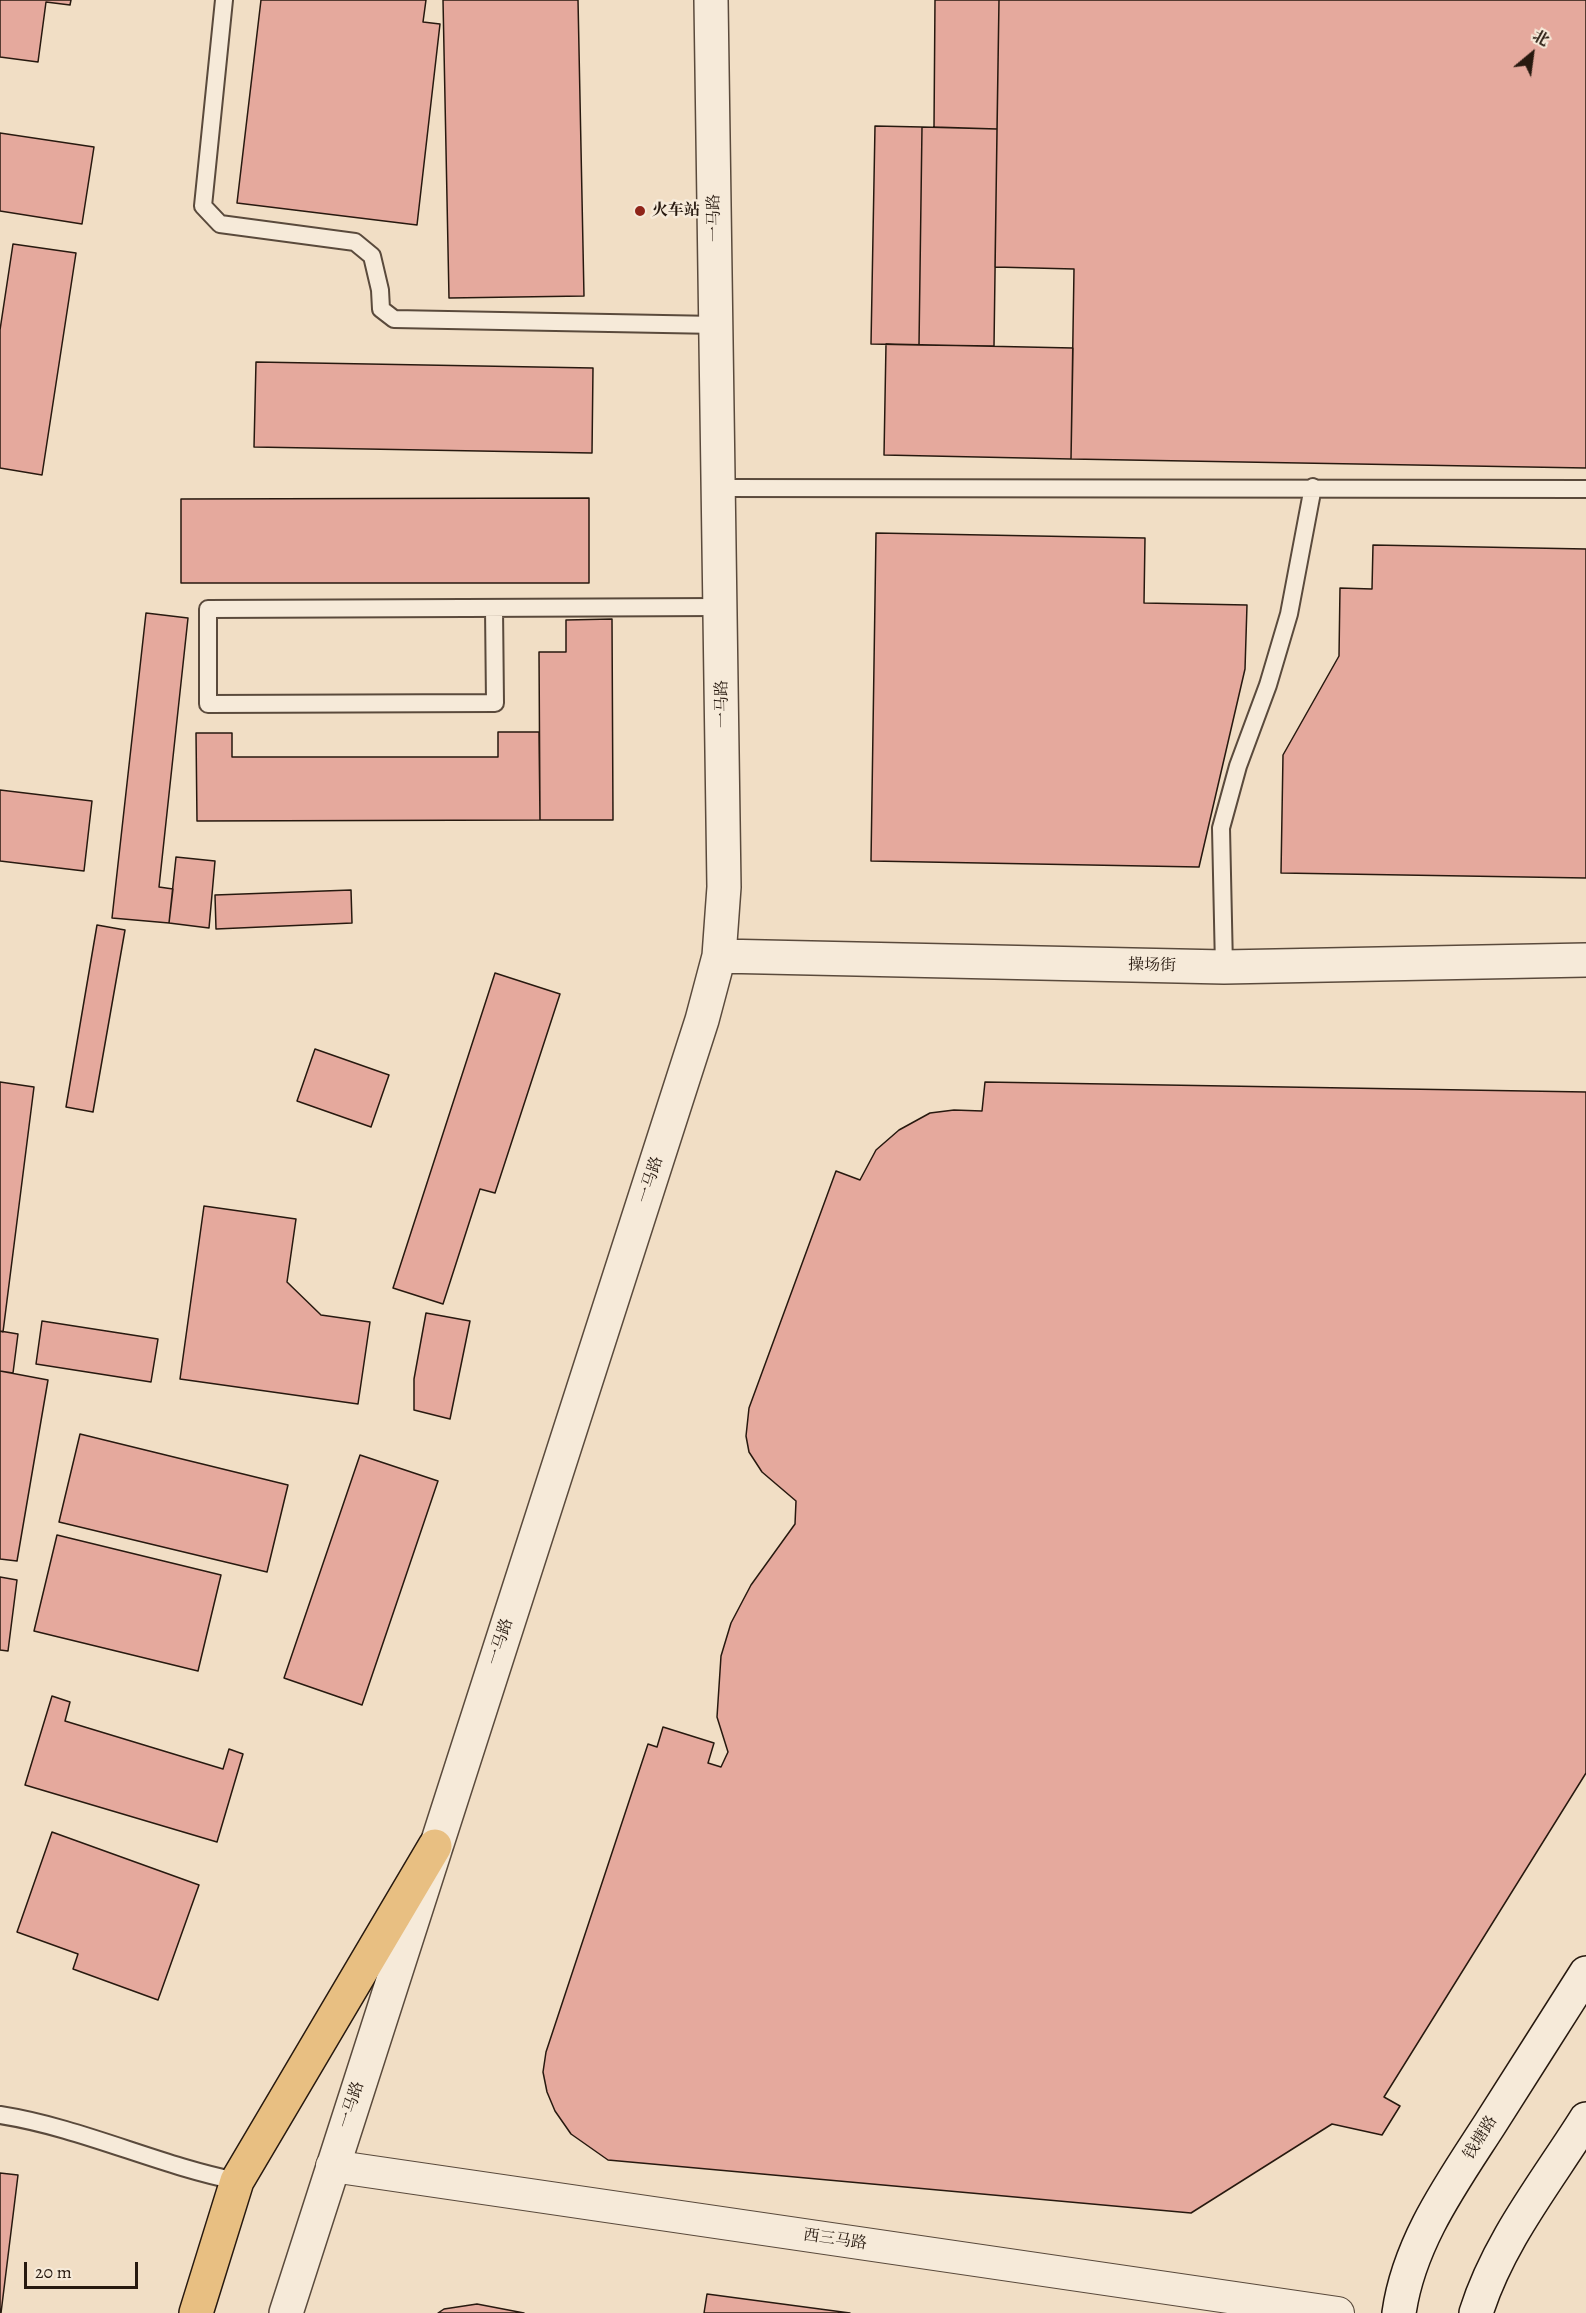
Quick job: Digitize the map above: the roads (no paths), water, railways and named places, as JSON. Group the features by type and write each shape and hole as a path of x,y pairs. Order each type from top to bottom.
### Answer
{"highway":[{"path":"196,2313 237,2181 435,1846"}],"street":[{"name":"一马路","path":"286,2313 695,1043 719,956 724,887 711,0"},
{"name":"操场街","path":"719,956 1224,967 1586,960"},
{"name":"钱塘路","path":"1399,2313 1403,2286 1416,2251 1441,2201 1586,1973"},
{"path":"1476,2313 1484,2289 1510,2239 1586,2119"},
{"name":"西三马路","path":"332,2166 1338,2313"}],"lane":[{"path":"224,0 203,206 220,224 355,242 372,256 380,290 381,309 394,319 717,325"},
{"path":"1224,967 1221,828 1238,765 1269,685 1289,614 1313,487"},
{"path":"719,488 1586,489"},
{"path":"494,608 495,703 208,704 208,609 721,607"},
{"path":"0,2115 71,2131 200,2174 237,2181"}],"place":[{"name":"火车站","path":"640,211"}]}
